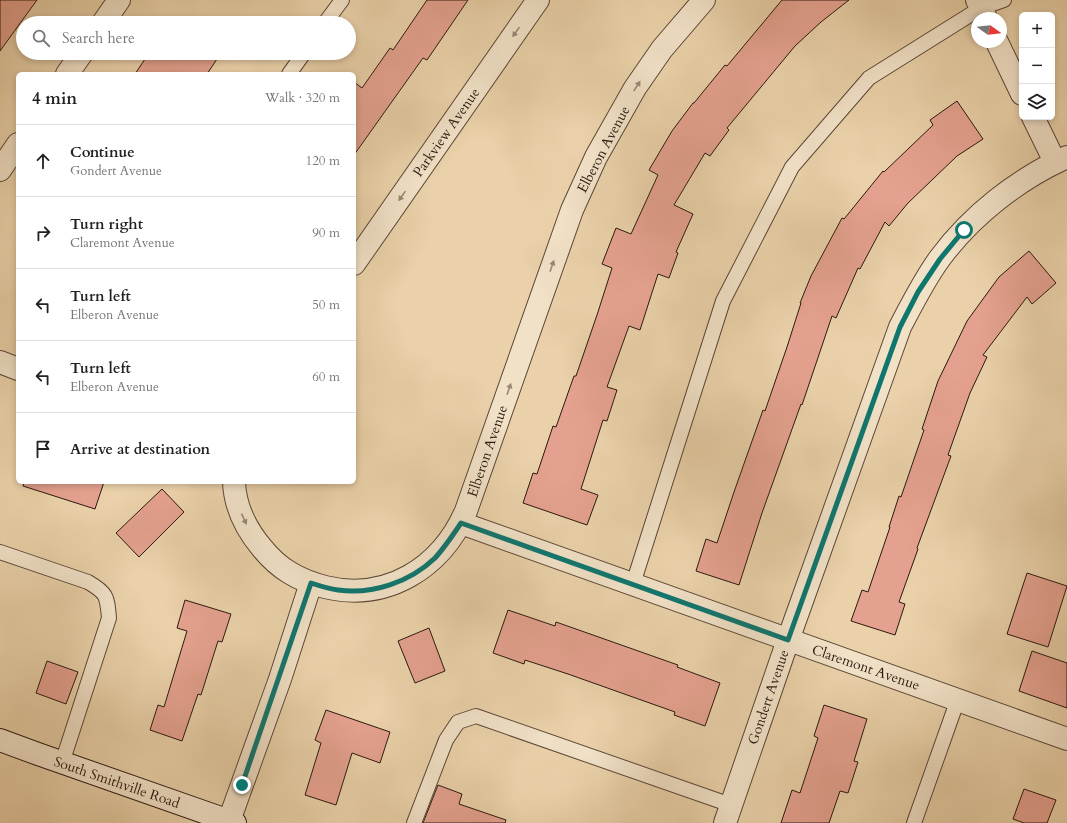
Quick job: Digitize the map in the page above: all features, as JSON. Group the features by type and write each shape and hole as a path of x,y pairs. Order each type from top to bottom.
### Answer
{"street":[{"path":"108,16 119,0"},
{"name":"Parkview Avenue","path":"356,261 538,0"},
{"name":"Elberon Avenue","path":"311,583 339,590 362,591 383,588 407,578 434,558 450,540 461,523 466,511 572,210 596,157 635,88 662,49 704,0"},
{"path":"1000,48 1019,88"},
{"path":"68,72 77,60"},
{"path":"1035,120 1061,160"},
{"path":"0,170 16,147"},
{"name":"Gondert Avenue","path":"728,814 788,640 900,327 918,292 940,259 964,230 995,202 1038,172 1061,160"},
{"path":"0,362 16,368"},
{"path":"232,822 311,583 293,576 271,559 251,535 238,507 234,484"},
{"name":"Claremont Avenue","path":"461,523 1067,739"},
{"name":"South Smithville Road","path":"0,740 232,822"}],"lane":[{"path":"330,16 342,0"},
{"path":"633,584 723,301 792,167 869,78 981,9 1004,0"},
{"path":"290,72 299,60"},
{"path":"0,552 88,582 101,590 107,602 109,618 62,763"},
{"path":"914,823 958,699"},
{"path":"414,823 446,740 458,722 476,716 728,814"}],"building":[{"path":"0,0 37,0 25,16 16,16 16,29 0,51"},
{"path":"427,0 468,0 427,60 423,58 356,152 356,84 362,88 390,48 393,50"},
{"path":"782,0 849,0 821,22 795,46 727,128 729,130 710,156 705,153 674,205 693,214 676,252 678,253 669,278 658,274 640,330 629,326 607,387 617,390 607,421 603,420 581,489 598,495 587,525 523,503 533,473 537,474 553,426 556,427 574,376 576,376 597,315 612,268 602,264 616,228 631,234 658,175 649,170 672,131 693,103 725,65 727,66"},
{"path":"144,60 216,60 208,72 136,72"},
{"path":"957,101 983,139 957,156 908,203 889,226 885,222 860,269 858,268 836,318 832,316 802,405 801,404 762,513 739,585 696,571 706,539 717,543 763,410 765,411 800,303 811,276 842,218 844,219 883,171 884,172 933,125 930,120"},
{"path":"1029,251 1056,283 1032,304 1027,297 983,355 987,357 970,393 948,455 951,456 899,602 905,604 895,635 851,621 862,590 868,592 899,496 901,497 924,430 922,429 938,381 967,321 999,277"},
{"path":"24,484 103,484 95,509 23,486"},
{"path":"162,489 184,512 139,557 116,533"},
{"path":"1027,573 1067,586 1048,647 1007,634"},
{"path":"185,600 231,614 222,642 218,641 201,695 198,694 182,741 150,730 158,705 164,707 187,631 177,628"},
{"path":"508,610 555,626 556,622 678,665 677,667 720,683 705,726 674,715 675,712 568,674 525,660 524,664 493,653"},
{"path":"429,628 445,671 415,683 398,641"},
{"path":"1032,651 1067,663 1067,708 1019,691"},
{"path":"47,661 78,672 66,704 36,693"},
{"path":"824,705 867,719 854,761 858,762 848,793 840,791 829,823 781,823 792,790 800,793 818,738 814,736"},
{"path":"326,710 390,732 380,763 352,753 336,805 305,795 321,743 315,740"},
{"path":"438,785 462,794 459,804 506,820 505,823 423,823"},
{"path":"1024,789 1056,800 1047,823 1024,823 1013,819"}],"route":[{"path":"242,785 280,679 311,583 339,590 362,591 383,588 407,578 434,558 450,540 461,523 788,640 900,327 918,292 940,259 964,230"}]}
